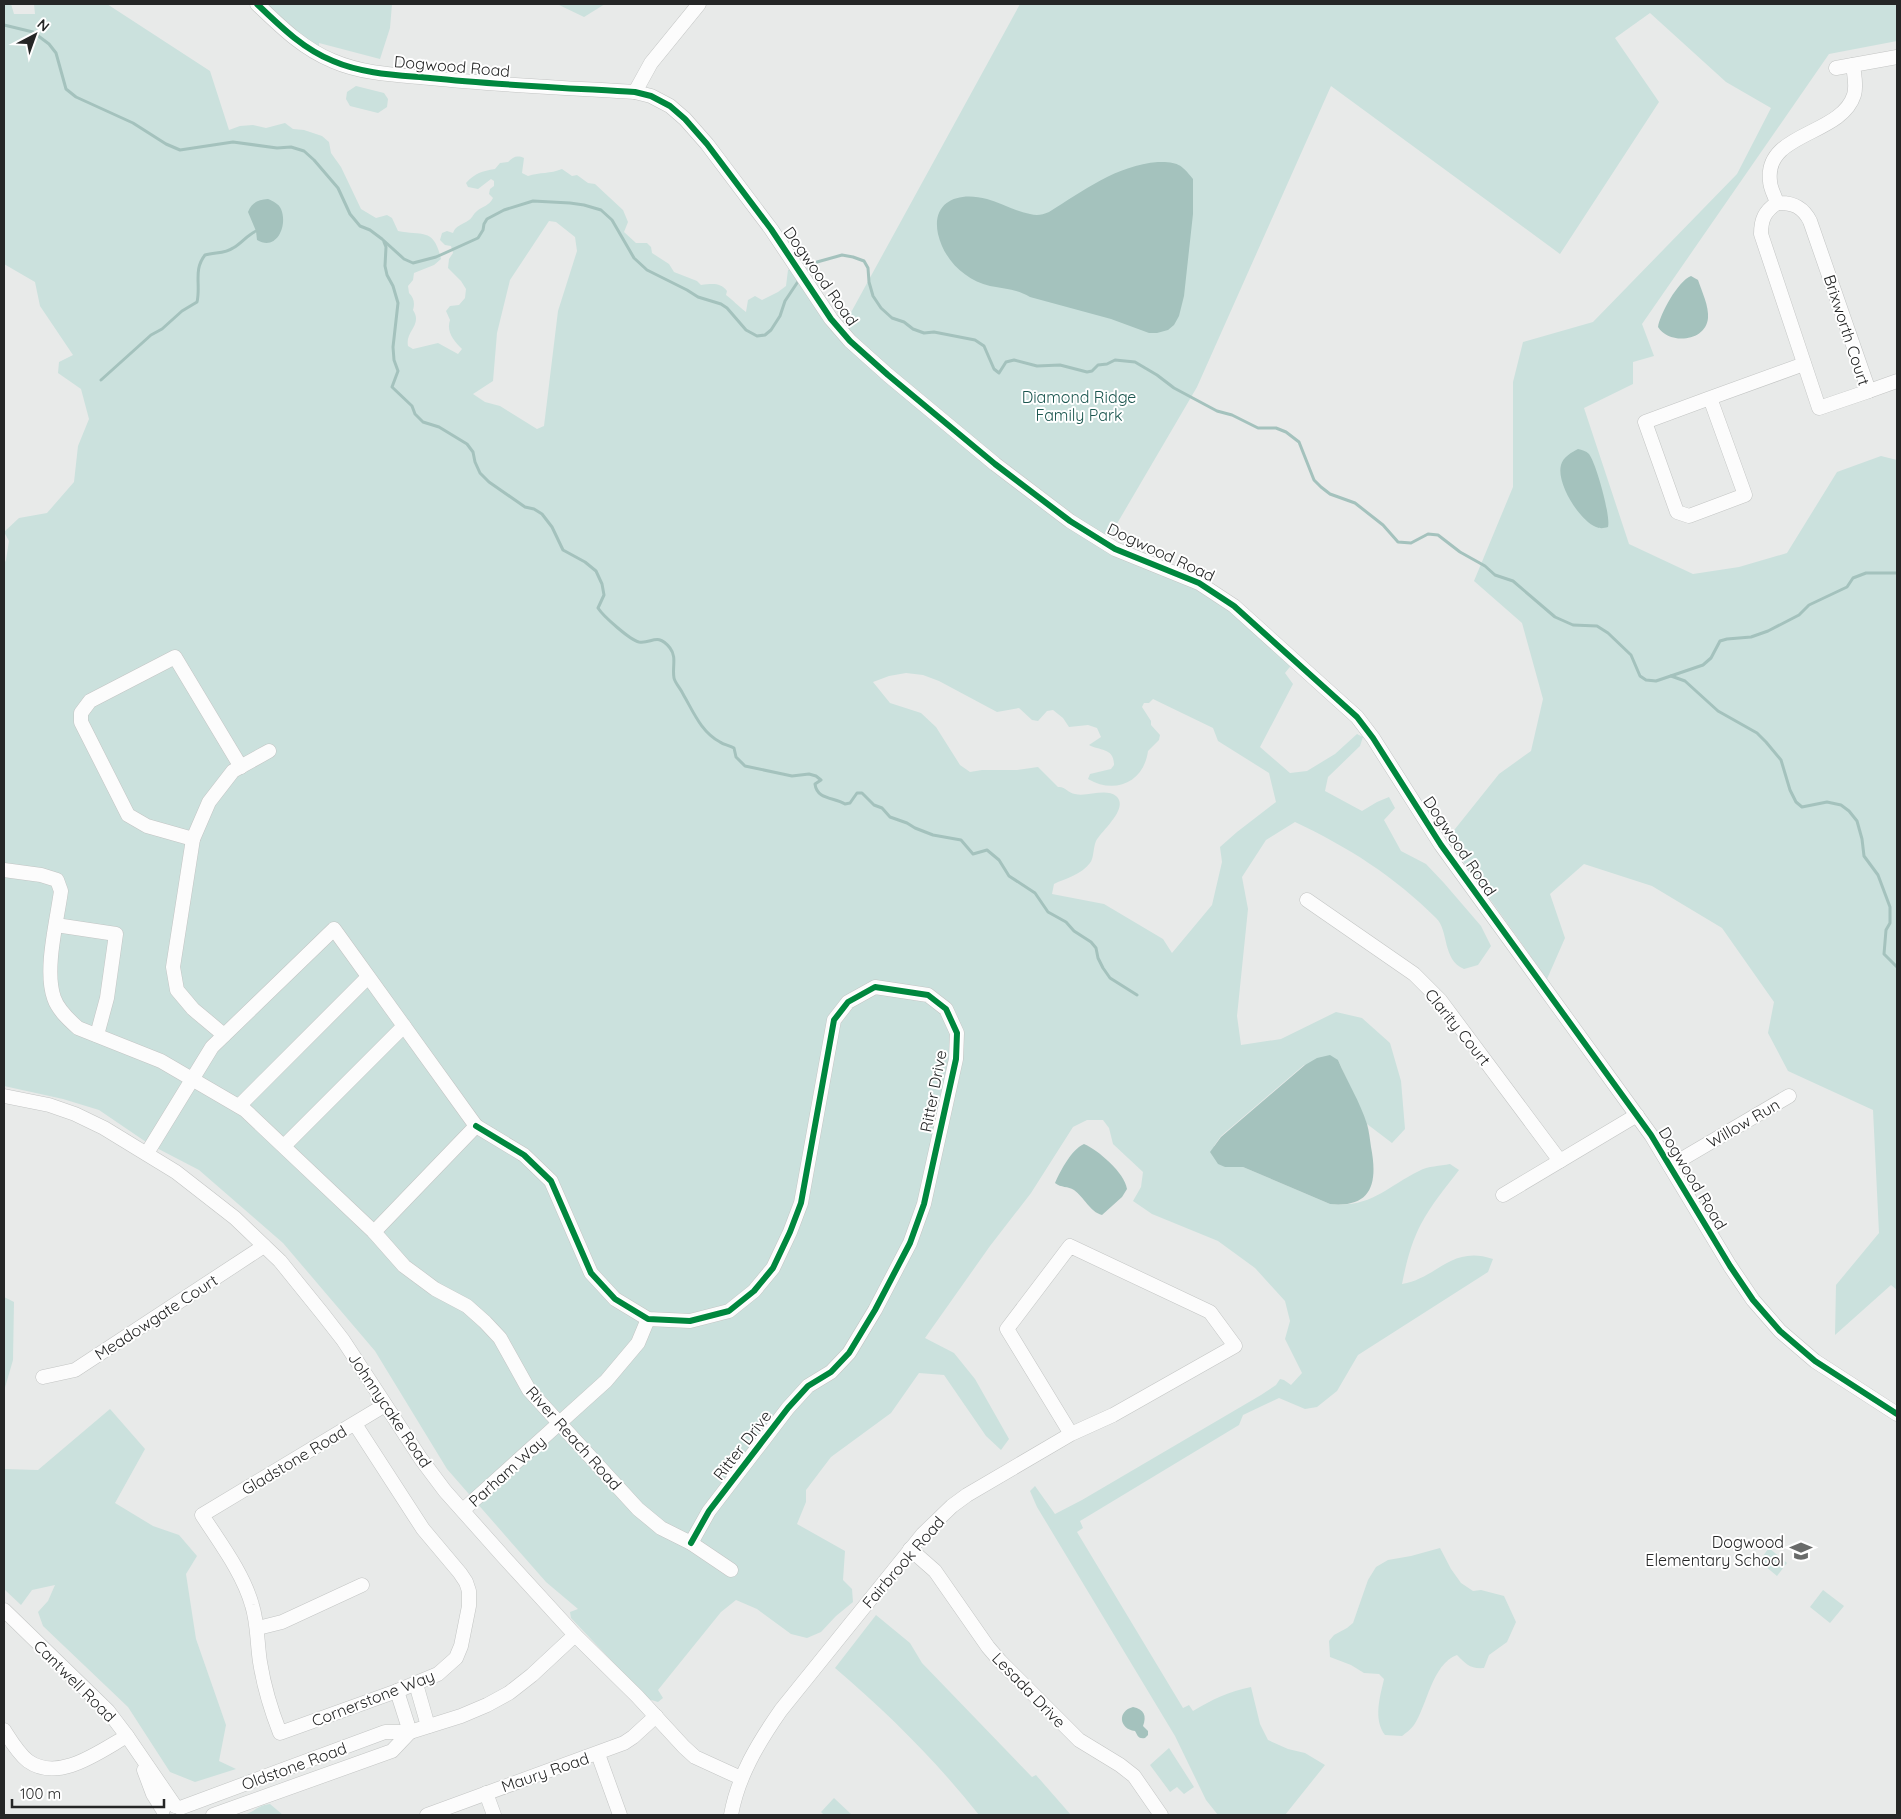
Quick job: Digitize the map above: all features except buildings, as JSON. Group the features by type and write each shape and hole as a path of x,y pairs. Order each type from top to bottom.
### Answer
{"street":[{"name":"Dogwood Road","path":"257,4 297,40 332,61 352,68 376,73 476,83 636,92 662,101 685,119 707,144 771,229 831,319 862,352 1039,498 1070,521 1115,548 1200,584 1234,606 1357,717 1373,738 1441,845 1484,907 1637,1114 1730,1266 1754,1300 1770,1320 1797,1346 1897,1414"},
{"path":"636,92 651,63 699,4"},
{"path":"1836,68 1897,57"},
{"path":"1777,203 1770,182 1772,163 1776,154 1826,124 1847,108 1853,97 1855,87 1853,64"},
{"name":"Brixworth Court","path":"1777,203 1794,204 1806,213 1810,221 1869,391 1820,408 1761,234 1761,223 1764,215 1777,203"},
{"path":"1710,398 1746,495 1689,516 1677,512 1644,422 1710,398 1804,364"},
{"path":"1869,391 1897,382"},
{"path":"193,838 148,826 128,815 81,722 81,713 90,701 175,657 241,767"},
{"path":"224,1035 193,1010 177,990 173,967 193,838 209,802 233,771 269,750"},
{"name":"River Reach Road","path":"4,870 40,875 57,880 61,891 49,974 54,999 67,1019 78,1028 161,1061 245,1110 374,1232 404,1266 435,1289 466,1306 485,1322 500,1338 529,1390 638,1509 661,1528 691,1543 731,1570"},
{"name":"Clarity Court","path":"1307,900 1414,974 1440,1000 1560,1161"},
{"path":"56,925 116,934 108,998 97,1035"},
{"path":"147,1154 212,1047 334,929 476,1126 524,1155 550,1181 591,1273 615,1299 648,1319"},
{"path":"239,1106 368,977"},
{"name":"Ritter Drive","path":"648,1319 690,1321 729,1311 754,1291 773,1268 790,1232 800,1203 834,1020 848,1002 875,987 928,995 946,1009 957,1033 956,1058 924,1204 910,1243 876,1310 850,1353 831,1372 808,1386 788,1408 709,1511 691,1543"},
{"path":"284,1146 404,1026"},
{"name":"Johnnycake Road","path":"4,1096 49,1105 75,1114 104,1128 147,1154 205,1194 235,1218 301,1286 343,1340 421,1459 463,1510 575,1635 695,1756 741,1778"},
{"name":"Willow Run","path":"1670,1166 1789,1096"},
{"path":"1503,1195 1637,1114"},
{"path":"374,1232 476,1126"},
{"name":"Meadowgate Court","path":"43,1377 75,1370 264,1246"},
{"name":"Fairbrook Road","path":"731,1815 741,1778 754,1752 781,1710 910,1549 939,1518 967,1496 1070,1434 1113,1415 1235,1346 1210,1312 1070,1246 1007,1329 1070,1434"},
{"name":"Parham Way","path":"463,1510 606,1381 638,1343 648,1319"},
{"name":"Gladstone Road","path":"202,1515 385,1405"},
{"name":"Cornerstone Way","path":"202,1515 246,1587 258,1628 260,1661 265,1688 280,1733 398,1691 438,1674 456,1658 461,1646 469,1606 469,1591 460,1573 423,1528 355,1424"},
{"name":"Lesada Drive","path":"910,1549 935,1571 988,1647 1000,1661 1079,1740 1120,1765 1134,1776 1161,1815"},
{"path":"258,1628 282,1622 362,1584"},
{"name":"Cantwell Road","path":"5,1613 108,1711 141,1757 172,1811"},
{"name":"Oldstone Road","path":"172,1811 385,1732 410,1732 461,1716 487,1705 509,1694 575,1635"},
{"path":"416,1684 428,1726"},
{"path":"398,1691 410,1732"},
{"name":"Maury Road","path":"427,1815 624,1743 634,1737 656,1716"},
{"path":"4,1730 27,1760 36,1766 54,1769 80,1761 127,1736"},
{"name":"Oldstone Road","path":"212,1815 392,1751 410,1732"},
{"path":"598,1754 620,1815"},
{"path":"486,1793 494,1815"}],"green space":[{"path":"4,4 11,4 14,14 35,14 34,4 107,4 210,71 229,130 240,126 253,125 266,128 285,123 293,129 304,130 322,136 329,142 331,153 341,167 361,209 376,218 387,215 392,218 398,231 431,237 435,242 441,259 434,265 414,273 413,280 408,286 409,293 414,301 413,310 416,315 415,324 408,341 408,346 413,349 438,343 458,354 462,349 450,332 450,320 446,311 450,306 459,305 465,298 466,289 448,268 449,259 453,253 451,246 445,245 440,240 442,233 447,231 453,233 454,230 469,220 477,211 490,203 493,198 489,194 490,189 494,186 494,181 491,179 478,189 468,187 466,183 479,173 495,169 500,163 508,162 517,157 524,158 522,173 528,176 562,169 572,176 577,175 588,183 595,184 623,210 628,222 624,232 636,243 647,243 651,247 652,253 669,264 674,272 697,281 701,285 716,284 722,286 727,291 726,295 746,312 748,300 755,296 762,300 786,286 788,270 791,268 830,325 1039,505 1213,596 1293,663 1285,673 1293,684 1260,747 1290,773 1307,771 1335,754 1357,734 1363,737 1360,746 1328,777 1325,791 1362,811 1389,797 1395,808 1384,820 1401,851 1426,864 1444,883 1481,926 1491,946 1478,965 1464,969 1452,959 1443,930 1436,918 1404,889 1352,852 1295,822 1266,840 1242,877 1248,909 1237,1016 1241,1045 1281,1039 1336,1012 1362,1018 1390,1043 1401,1081 1405,1129 1392,1143 1367,1124 1338,1060 1304,1065 1221,1136 1214,1146 1225,1167 1243,1167 1330,1204 1357,1203 1368,1200 1423,1169 1450,1164 1459,1170 1421,1224 1409,1254 1402,1284 1415,1281 1455,1259 1466,1256 1479,1256 1493,1259 1488,1272 1358,1355 1337,1391 1317,1407 1305,1409 1279,1398 1243,1415 1239,1425 1080,1521 1083,1528 1077,1532 1183,1708 1189,1705 1193,1711 1220,1696 1251,1687 1260,1724 1268,1740 1288,1749 1305,1753 1325,1765 1285,1815 1218,1815 1206,1800 1175,1736 1037,1507 1030,1491 1035,1486 1055,1514 1261,1395 1276,1385 1280,1379 1291,1385 1302,1373 1285,1339 1290,1321 1285,1301 1255,1268 1218,1241 1152,1214 1133,1201 1141,1187 1143,1172 1113,1144 1109,1128 1103,1120 1087,1120 1073,1127 1031,1193 990,1246 925,1338 954,1353 975,1379 1009,1439 1001,1450 986,1436 944,1375 919,1373 891,1413 831,1457 806,1490 806,1502 797,1524 845,1551 843,1580 852,1589 853,1602 821,1632 807,1638 791,1634 757,1609 736,1600 721,1612 658,1690 663,1698 658,1702 648,1699 571,1618 570,1612 578,1609 546,1582 447,1469 375,1351 283,1243 199,1170 149,1144 99,1110 63,1099 4,1086 4,564 9,541 4,532 19,518 47,513 74,482 78,446 89,419 81,389 58,373 59,362 73,355 40,306 35,282 4,264","holes":["549,221 556,222 575,237 577,251 558,311 544,426 537,429 500,406 485,402 473,394 493,381 497,333 510,280","906,673 923,675 939,681 997,712 1019,708 1032,720 1038,721 1047,711 1053,710 1063,718 1069,727 1088,725 1097,728 1101,737 1089,745 1109,752 1112,755 1114,765 1111,769 1090,774 1088,779 1108,786 1127,783 1134,778 1141,771 1148,751 1159,740 1160,735 1151,725 1151,721 1142,707 1144,703 1149,703 1153,699 1213,728 1218,741 1269,773 1276,802 1220,847 1222,862 1212,905 1172,953 1163,939 1104,904 1052,894 1054,884 1078,873 1090,863 1096,841 1117,813 1119,801 1116,796 1107,793 1080,795 1073,793 1058,787 1038,767 970,772 960,765 936,727 921,713 890,703 873,682 889,676"]},
{"path":"267,4 392,4 390,28 380,59 319,43 319,48 298,33"},
{"path":"557,4 605,4 584,17"},
{"name":"Diamond Ridge Family Park","path":"1020,4 1897,4 1897,41 1829,54 1642,324 1654,356 1633,362 1633,384 1584,408 1629,544 1693,574 1739,567 1787,553 1837,472 1881,456 1897,460 1897,1290 1891,1285 1835,1335 1836,1285 1879,1233 1873,1110 1788,1071 1768,1033 1774,1002 1722,928 1652,886 1584,864 1550,894 1565,938 1547,979 1447,839 1499,774 1531,751 1543,699 1522,623 1474,581 1513,487 1513,382 1523,342 1593,322 1737,174 1771,108 1726,82 1650,13 1615,38 1659,102 1560,254 1331,86 1197,387 1108,539 1074,519 998,460 843,327"},
{"path":"356,86 384,93 388,99 387,107 378,113 350,106 346,99 347,92"},
{"path":"4,1297 14,1302 13,1360 4,1391"},
{"path":"110,1409 145,1449 115,1503 153,1526 179,1535 197,1556 186,1574 196,1639 226,1725 219,1761 236,1769 195,1782 170,1772 128,1707 43,1626 38,1612 48,1601 55,1585 32,1590 21,1605 4,1589 4,1469 38,1470"},
{"path":"1440,1548 1461,1583 1473,1591 1481,1590 1504,1596 1516,1622 1507,1642 1489,1655 1484,1668 1475,1668 1457,1655 1449,1660 1436,1676 1419,1717 1413,1726 1402,1736 1385,1735 1381,1729 1378,1715 1384,1679 1379,1674 1364,1673 1351,1665 1330,1657 1329,1641 1334,1635 1353,1623 1368,1580 1376,1567 1388,1560"},
{"path":"1769,1548 1787,1563 1777,1576 1759,1561"},
{"path":"1823,1590 1844,1606 1830,1623 1810,1607"},
{"path":"876,1615 910,1643 922,1663 1032,1777 1036,1775 1071,1815 979,1815 911,1738 835,1668"},
{"path":"1169,1748 1194,1787 1184,1794 1177,1787 1170,1792 1150,1765"},
{"path":"834,1798 850,1815 824,1815 821,1812"},
{"path":"270,1804 283,1815 243,1815 262,1806"}],"shaded area":[{"path":"1158,162 1178,165 1193,179 1193,214 1184,296 1179,316 1174,325 1168,330 1149,333 1111,319 1030,297 1016,291 981,283 957,268 950,260 941,243 937,223 939,213 949,201 957,198 977,197 1024,213 1042,214 1049,212 1114,174 1128,168"},
{"path":"268,199 280,207 283,222 282,229 275,240 264,243 257,240 256,231 248,212 256,202"},
{"path":"1691,276 1698,280 1706,304 1708,318 1706,326 1694,336 1686,338 1670,337 1658,327 1659,321 1675,291"},
{"path":"1578,449 1585,451 1592,459 1605,501 1608,527 1599,528 1589,523 1576,509 1565,491 1560,473 1561,465 1566,457"},
{"path":"1330,1055 1338,1060 1368,1127 1373,1172 1369,1190 1363,1197 1355,1202 1330,1204 1243,1167 1225,1167 1218,1164 1210,1152 1221,1137 1305,1065 1317,1058"},
{"path":"1084,1144 1096,1151 1116,1169 1127,1189 1122,1197 1102,1215 1094,1211 1074,1190 1055,1183 1071,1156"},
{"path":"1133,1707 1140,1709 1144,1714 1143,1726 1148,1731 1148,1735 1145,1738 1140,1738 1135,1731 1130,1730 1123,1724 1122,1716 1124,1712"}],"waterway":[{"path":"4,25 33,32 49,44 56,53 66,89 76,97 133,123 166,144 180,150 233,142 277,148 291,147 304,151 338,188 350,214 360,226 370,230 404,259 413,263 436,257 478,238 487,219 504,210 533,201 570,203 601,210 612,220 634,258 647,270 698,297 721,304 727,308 746,330 757,336 765,335 771,330 780,316 785,301 799,280"},
{"path":"101,380 151,335 162,329 182,311 197,302 199,266 205,255 230,250 256,231"},
{"path":"384,242 386,247 385,266 387,275 393,286 398,303 393,347 394,360 398,371 392,387 412,406 415,414 423,422 439,427 467,444 473,452 480,473 489,482 525,507 534,509 542,514 552,527 563,550 585,562 596,571 602,584 604,595 598,608 611,622 639,642 658,640 670,648 673,655 675,680 698,721 708,733 713,738 734,748 736,757 745,766 792,776 809,774 816,776 821,780 815,784 816,789 822,796 845,804 850,803 857,793 862,793 874,805 882,808 890,817 933,835 961,840 973,854 987,850 999,860 1009,876 1035,893 1048,912 1066,922 1074,931 1091,942 1096,948 1098,958 1110,978 1137,995"},
{"path":"804,273 817,262 842,255 864,261 868,268 873,296 881,308 892,318 924,333 934,332 975,340 984,346 994,369 999,373 1006,362 1014,360 1037,366 1060,365 1087,372 1092,371 1098,365 1107,364 1115,360 1135,362 1174,388 1217,411 1232,415 1258,428 1276,428 1286,432 1299,442 1314,480 1321,487 1330,494 1355,503 1383,525 1398,542 1411,543 1428,534 1438,535 1460,552 1485,566 1495,575 1513,581 1555,617 1573,625 1597,626 1608,633 1631,655 1640,676 1646,680 1656,681 1703,665 1711,658 1720,641 1751,637 1768,631 1799,615 1809,605 1847,587 1853,578 1866,573 1897,573"},
{"path":"1671,676 1685,681 1718,711 1757,733 1781,760 1790,790 1796,802 1802,807 1827,802 1841,805 1857,821 1864,856 1878,875 1890,907 1890,923 1886,930 1884,954 1897,967"}],"cycle path":[{"path":"257,4 292,36 312,50 333,61 356,69 393,75 635,92 651,96 670,106 685,119 707,144 771,229 831,319 850,341 888,375 995,464 1070,521 1115,549 1199,583 1234,606 1357,717 1373,738 1441,845 1651,1135 1730,1266 1753,1300 1780,1331 1815,1361 1897,1414"},
{"path":"476,1126 524,1155 551,1181 591,1273 615,1299 648,1319 690,1321 729,1311 754,1291 773,1268 801,1203 834,1020 848,1002 875,987 928,995 946,1009 957,1033 956,1059 924,1204 910,1243 875,1310 849,1353 831,1372 808,1386 788,1408 709,1511 691,1543"}],"place":[{"name":"Dogwood Elementary School","path":"1801,1551"}]}
